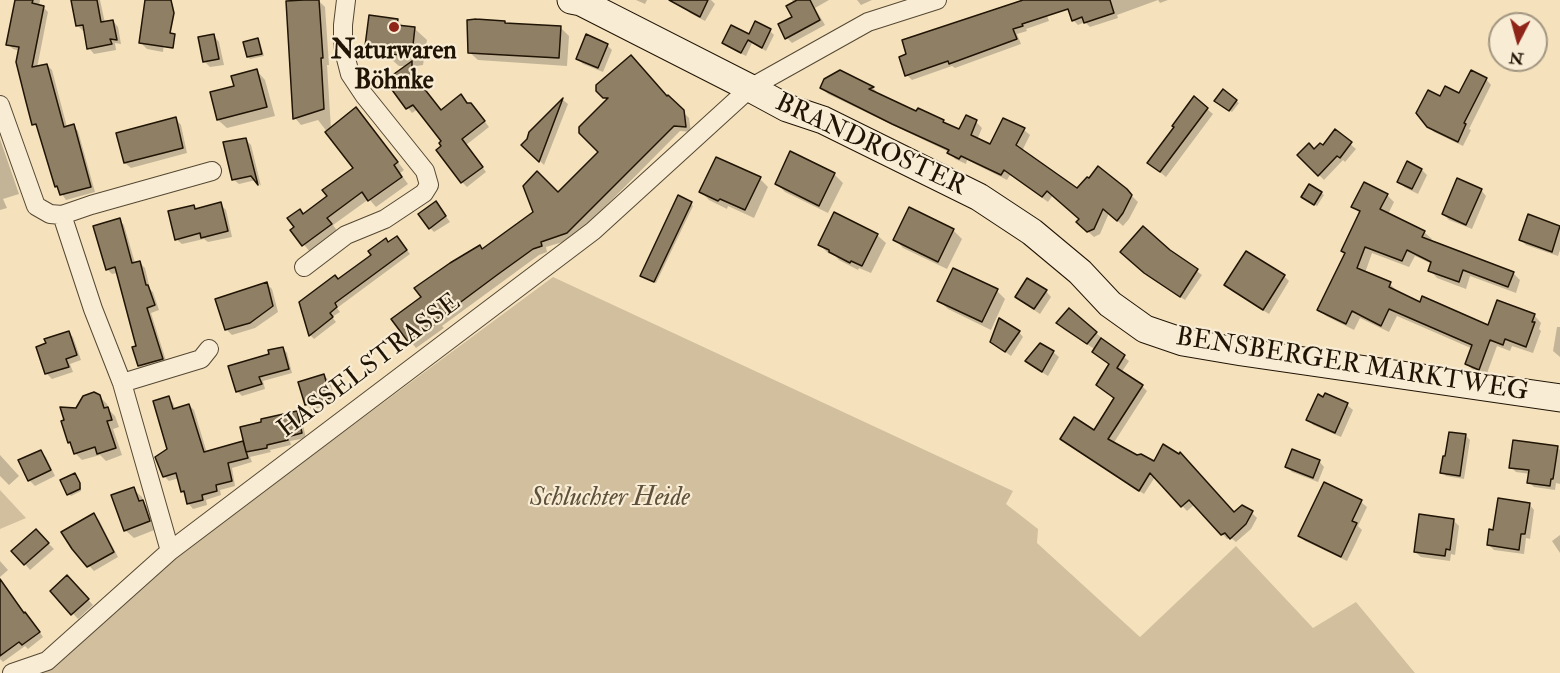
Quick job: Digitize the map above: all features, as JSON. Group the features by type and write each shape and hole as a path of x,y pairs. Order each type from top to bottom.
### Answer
{"street":[{"path":"304,267 346,235 385,219 424,193 429,185 425,171 350,74 343,47 346,0"},
{"name":"BRANDROSTER","path":"571,0 580,2 788,108 823,120 980,197 1032,232 1080,272 1110,304 1145,329"},
{"name":"HASSELSTRASSE","path":"12,673 47,661 170,551 593,231 750,88 868,22 937,0"},
{"path":"0,105 36,206 50,214 62,215 212,171"},
{"path":"62,215 93,309 122,383 170,551"},
{"name":"BENSBERGER MARKTWEG","path":"1145,329 1183,342 1252,354 1560,398"},
{"path":"122,383 201,359 209,349"}],"green space":[{"name":"Schluchter Heide","path":"553,277 1013,491 1006,504 1038,529 1037,543 1140,637 1236,546 1313,628 1356,602 1415,673 32,673 195,542"},
{"path":"0,490 26,518 0,529"}],"building":[{"path":"15,0 33,0 32,3 44,6 32,67 47,64 64,127 74,124 91,187 60,195 57,186 55,187 36,124 32,125 25,98 16,62 19,47 6,45"},
{"path":"71,0 97,0 101,22 113,20 117,40 110,39 112,44 87,49 83,25 76,26"},
{"path":"145,0 171,0 174,13 170,33 175,34 173,48 139,43"},
{"path":"319,0 324,109 293,119 286,1"},
{"path":"669,0 708,0 700,17"},
{"path":"797,0 810,0 820,20 785,39 778,24 792,17 786,6"},
{"path":"1023,0 1110,0 1114,13 1084,23 1082,17 1072,21 1068,9 1013,29 1017,39 949,64 948,61 905,76 899,57 906,54 902,40"},
{"path":"369,15 398,19 397,25 415,27 412,54 386,55 387,48 365,46"},
{"path":"467,20 561,26 559,58 468,53"},
{"path":"755,21 771,29 762,48 748,40 741,53 722,43 731,25 749,34"},
{"path":"214,34 219,59 203,62 198,37"},
{"path":"586,34 608,44 598,68 576,59"},
{"path":"258,38 262,54 247,57 243,42"},
{"path":"631,55 667,96 684,110 686,127 674,126 567,233 541,242 542,246 533,249 497,275 409,343 391,319 421,297 414,288 480,245 482,249 533,212 523,186 537,171 558,192 598,152 579,133 579,127 608,98 603,98 596,91 596,85"},
{"path":"412,61 412,73 441,110 461,94 485,121 462,139 483,167 461,183 436,150 441,146 439,143 441,141 413,105 406,109 387,83 387,79"},
{"path":"257,69 267,107 217,120 210,92 234,86 231,76"},
{"path":"840,70 874,87 869,89 916,111 918,108 959,129 966,115 977,120 971,135 990,144 1003,118 1025,128 1016,145 1077,188 1098,166 1132,195 1117,221 1103,209 1094,229 1087,232 1076,222 1079,219 1047,191 1042,197 1004,170 1001,175 961,156 959,159 947,153 949,150 820,88 824,79"},
{"path":"1471,70 1487,78 1464,123 1466,124 1458,142 1427,127 1416,113 1428,90 1440,96 1445,86 1459,93"},
{"path":"1223,89 1237,100 1229,111 1214,101"},
{"path":"1194,96 1208,108 1160,172 1147,163"},
{"path":"563,98 539,162 521,145 527,139 529,132"},
{"path":"356,107 398,162 394,165 402,177 368,201 362,192 327,218 332,224 302,246 290,230 294,227 287,218 300,209 303,214 327,196 322,190 353,168 325,132"},
{"path":"176,117 183,148 124,163 116,133"},
{"path":"1335,129 1352,142 1340,158 1337,156 1318,176 1297,155 1309,143 1314,149 1320,143 1323,145"},
{"path":"246,138 258,185 251,176 232,180 223,142"},
{"path":"790,151 835,173 819,206 775,184"},
{"path":"716,157 761,177 745,210 699,192"},
{"path":"1407,161 1422,169 1412,189 1397,182"},
{"path":"1457,178 1482,189 1466,225 1442,214"},
{"path":"1364,182 1388,194 1380,209 1425,231 1422,237 1514,272 1508,287 1463,270 1459,282 1428,271 1431,262 1407,250 1402,261 1365,247 1357,268 1391,282 1389,287 1420,302 1422,296 1488,325 1497,300 1535,314 1532,322 1535,322 1526,347 1505,339 1503,345 1490,340 1479,370 1465,364 1472,345 1389,309 1381,326 1352,311 1346,324 1317,310 1345,253 1341,251 1360,211 1351,207"},
{"path":"1309,184 1322,192 1314,205 1301,197"},
{"path":"678,195 692,202 654,282 640,276"},
{"path":"436,201 446,216 429,229 418,214"},
{"path":"221,202 228,231 201,238 200,233 175,240 168,211 194,205 195,209"},
{"path":"909,207 954,229 938,262 893,240"},
{"path":"834,212 878,234 862,266 851,261 850,263 818,245"},
{"path":"1528,214 1560,226 1552,252 1519,240"},
{"path":"120,218 132,263 140,261 146,285 148,285 155,305 147,308 163,359 138,366 132,347 136,346 115,267 106,270 93,226"},
{"path":"1143,226 1170,250 1198,269 1180,297 1144,273 1120,252"},
{"path":"397,236 407,250 335,303 337,307 330,313 333,317 309,336 299,302 335,275 338,279 371,255 368,251 386,238 388,242"},
{"path":"1246,251 1285,275 1263,310 1224,285"},
{"path":"953,268 998,289 982,322 937,301"},
{"path":"1027,278 1047,290 1034,309 1015,297"},
{"path":"267,282 273,306 250,323 225,330 215,299"},
{"path":"1069,308 1097,332 1087,344 1056,323"},
{"path":"999,318 1020,331 1005,352 990,342"},
{"path":"69,331 77,355 66,359 69,367 45,374 36,347 46,343 44,339"},
{"path":"1101,338 1125,355 1117,368 1143,385 1108,439 1137,455 1141,454 1154,461 1163,444 1179,454 1180,452 1234,512 1242,505 1253,511 1246,524 1230,539 1225,533 1221,535 1189,500 1181,507 1150,473 1139,491 1060,439 1074,417 1094,430 1114,398 1096,385 1109,364 1092,352"},
{"path":"1040,343 1054,351 1042,372 1025,361"},
{"path":"283,347 289,369 259,377 262,384 236,392 228,366 269,354 268,350"},
{"path":"324,374 331,398 305,405 298,382"},
{"path":"94,392 100,395 104,408 108,407 112,420 107,421 116,448 97,454 95,447 74,454 61,421 64,420 60,407 76,408 83,396"},
{"path":"1325,393 1348,403 1335,433 1306,420 1318,394 1323,397"},
{"path":"169,396 173,409 189,404 204,452 243,441 248,458 228,463 232,481 216,485 217,491 202,495 203,500 187,504 176,473 163,477 155,457 167,449 153,401"},
{"path":"297,411 302,433 287,437 288,440 267,445 267,448 246,452 240,427 261,422 261,419"},
{"path":"1449,432 1466,434 1460,476 1440,473"},
{"path":"1513,440 1558,446 1550,486 1527,483 1529,470 1509,468"},
{"path":"1292,449 1320,460 1313,478 1285,467"},
{"path":"41,450 51,470 28,481 18,460"},
{"path":"75,473 80,489 67,495 60,480"},
{"path":"1324,482 1362,500 1352,521 1357,523 1341,557 1298,536"},
{"path":"134,487 139,501 143,500 150,521 124,531 111,495"},
{"path":"1498,498 1530,503 1525,534 1521,534 1519,550 1487,545 1489,529 1493,530"},
{"path":"94,513 114,552 87,567 61,532"},
{"path":"1419,514 1454,519 1450,550 1446,549 1445,556 1414,552"},
{"path":"36,529 49,543 24,565 11,551"},
{"path":"67,575 89,599 71,615 50,591"},
{"path":"0,579 40,632 22,645 19,642 0,656"}],"place":[{"name":"Naturwaren Böhnke","path":"394,27"}]}
